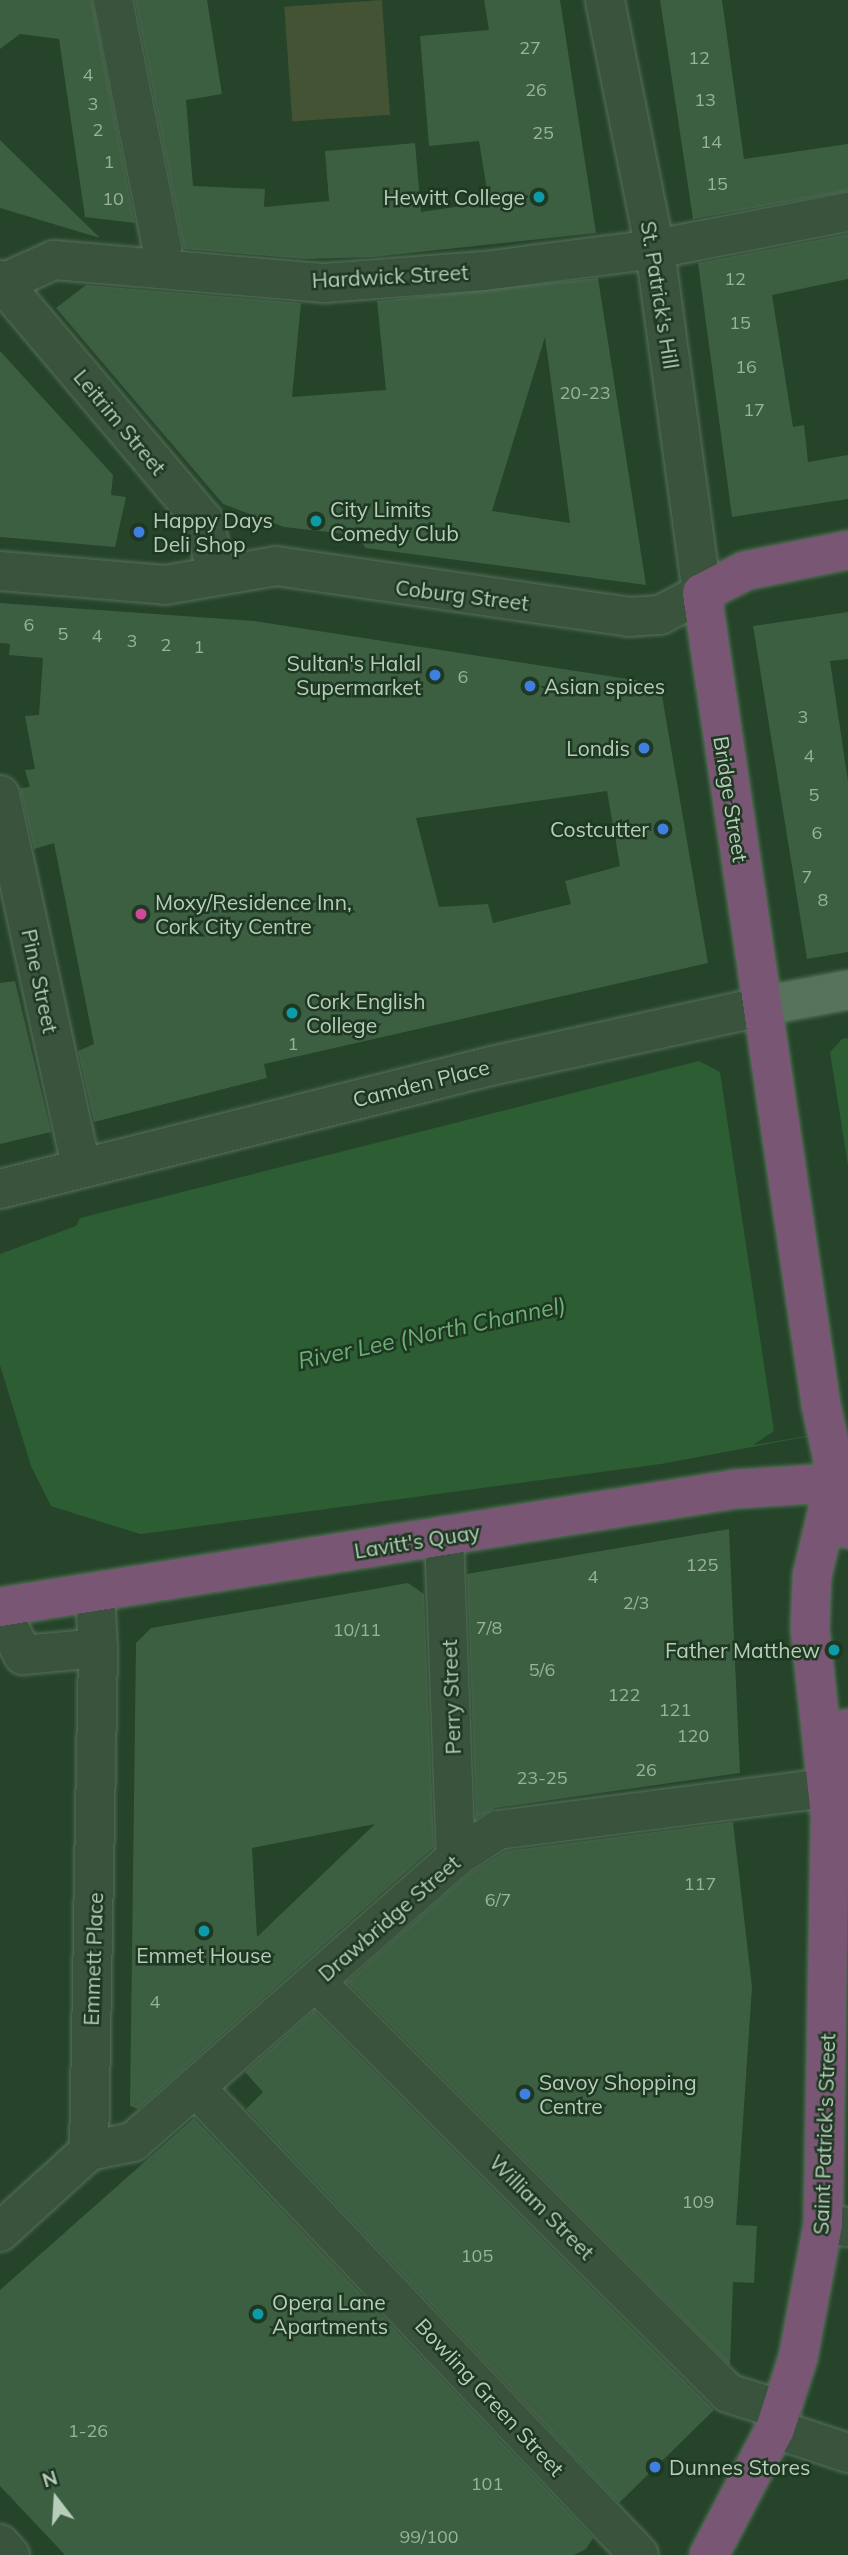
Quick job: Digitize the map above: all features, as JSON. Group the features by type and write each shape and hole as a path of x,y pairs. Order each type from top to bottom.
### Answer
{"highway":[{"path":"702,593 745,571 848,550"},
{"name":"Bridge Street","path":"702,593 823,1419 841,1483"},
{"path":"841,1483 848,1529"},
{"name":"Lavitt's Quay","path":"0,1608 736,1489 841,1483"},
{"name":"Saint Patrick's Street","path":"709,2555 778,2420 835,2225 827,1802 811,1576 841,1483"},
{"name":"Saint Patrick's Street","path":"827,1802 848,1728"}],"main road":[{"path":"763,1006 848,990"}],"street":[{"path":"113,0 160,233 161,269"},
{"name":"St. Patrick's Hill","path":"605,0 655,249 702,593"},
{"name":"Hardwick Street","path":"1,281 54,260 324,283 655,249 848,212"},
{"name":"Leitrim Street","path":"1,281 204,521 217,575"},
{"name":"Coburg Street","path":"0,571 165,585 276,566 629,617 660,615 702,593"},
{"name":"Pine Street","path":"0,795 81,1167"},
{"name":"Camden Place","path":"0,1189 81,1167 763,1006"},
{"name":"Perry Street","path":"444,1536 456,1857"},
{"name":"Emmett Place","path":"89,2151 95,1950 98,1648 95,1593"},
{"path":"0,1608 23,1654 98,1648"},
{"name":"Drawbridge Street","path":"89,2151 134,2142 456,1857 512,1828 827,1802"},
{"name":"William Street","path":"316,1982 728,2393 848,2453"},
{"name":"Bowling Green Street","path":"195,2087 639,2555"},
{"path":"0,2232 89,2151"},
{"path":"0,2544 10,2555"}],"shaded area":[{"path":"382,0 390,115 292,122 284,7"}],"water":[{"name":"River Lee (North Channel)","path":"848,1038 848,1429 661,1464 0,1553 0,1254 76,1226 80,1218 699,1061"}],"pier":[{"path":"843,1038 830,1052 848,1166 848,1429 753,1445 774,1431 720,1072 699,1061"},
{"path":"0,1365 31,1466 51,1506 143,1535 0,1553"}],"building":[{"path":"0,0 92,0 135,223 85,217 59,39 20,34 0,49"},
{"path":"135,0 207,0 222,94 186,100 193,186 265,189 264,207 329,201 325,151 415,143 421,212 489,202 479,141 429,146 420,36 489,30 484,0 560,0 596,233 373,257 305,259 184,249"},
{"path":"660,0 722,0 744,159 848,144 848,191 693,219"},
{"path":"0,140 100,238 0,208"},
{"path":"848,234 848,279 772,295 793,427 804,425 808,462 848,455 848,499 732,517 698,263"},
{"path":"598,278 646,585 366,548 355,535 284,527 223,504 56,308 86,285 301,303 292,397 386,390 377,301","holes":["545,337 570,523 492,511"]},
{"path":"0,351 113,475 111,495 126,497 115,547 0,537"},
{"path":"0,603 254,621 660,684 708,963 264,1064 267,1078 94,1122 78,1051 94,1044 54,843 34,849 20,788 30,787 25,770 35,769 25,716 39,715 43,658 9,655 10,644 0,643","holes":["607,791 620,866 565,881 571,904 493,923 488,904 439,907 416,818"]},
{"path":"848,612 848,659 830,661 848,781 848,952 807,959 753,626"},
{"path":"15,981 51,1132 0,1144 0,983"},
{"path":"729,1529 740,1773 495,1808 476,1818 467,1574"},
{"path":"408,1583 424,1594 434,1847 138,2109 130,2106 136,1643 151,1628","holes":["375,1824 257,1937 252,1848"]},
{"path":"733,1822 752,1987 736,2225 757,2226 754,2283 733,2282 730,2365 347,1982 469,1874 506,1851"},
{"path":"314,2011 714,2410 619,2503 246,2109 263,2092 245,2072"},
{"path":"194,2118 593,2538 586,2549 574,2555 65,2555 0,2486 0,2290"}],"place":[{"name":"Hewitt College","path":"539,197"},
{"name":"City Limits Comedy Club","path":"316,521"},
{"name":"Happy Days Deli Shop","path":"139,532"},
{"name":"Sultan's Halal Supermarket","path":"435,675"},
{"name":"Asian spices","path":"530,686"},
{"name":"Londis","path":"644,748"},
{"name":"Costcutter","path":"663,829"},
{"name":"Moxy/Residence Inn, Cork City Centre","path":"141,914"},
{"name":"Cork English College","path":"292,1013"},
{"name":"Father Matthew","path":"834,1650"},
{"name":"Emmet House","path":"204,1931"},
{"name":"Savoy Shopping Centre","path":"525,2094"},
{"name":"Opera Lane Apartments","path":"258,2314"},
{"name":"Dunnes Stores","path":"655,2467"}]}
